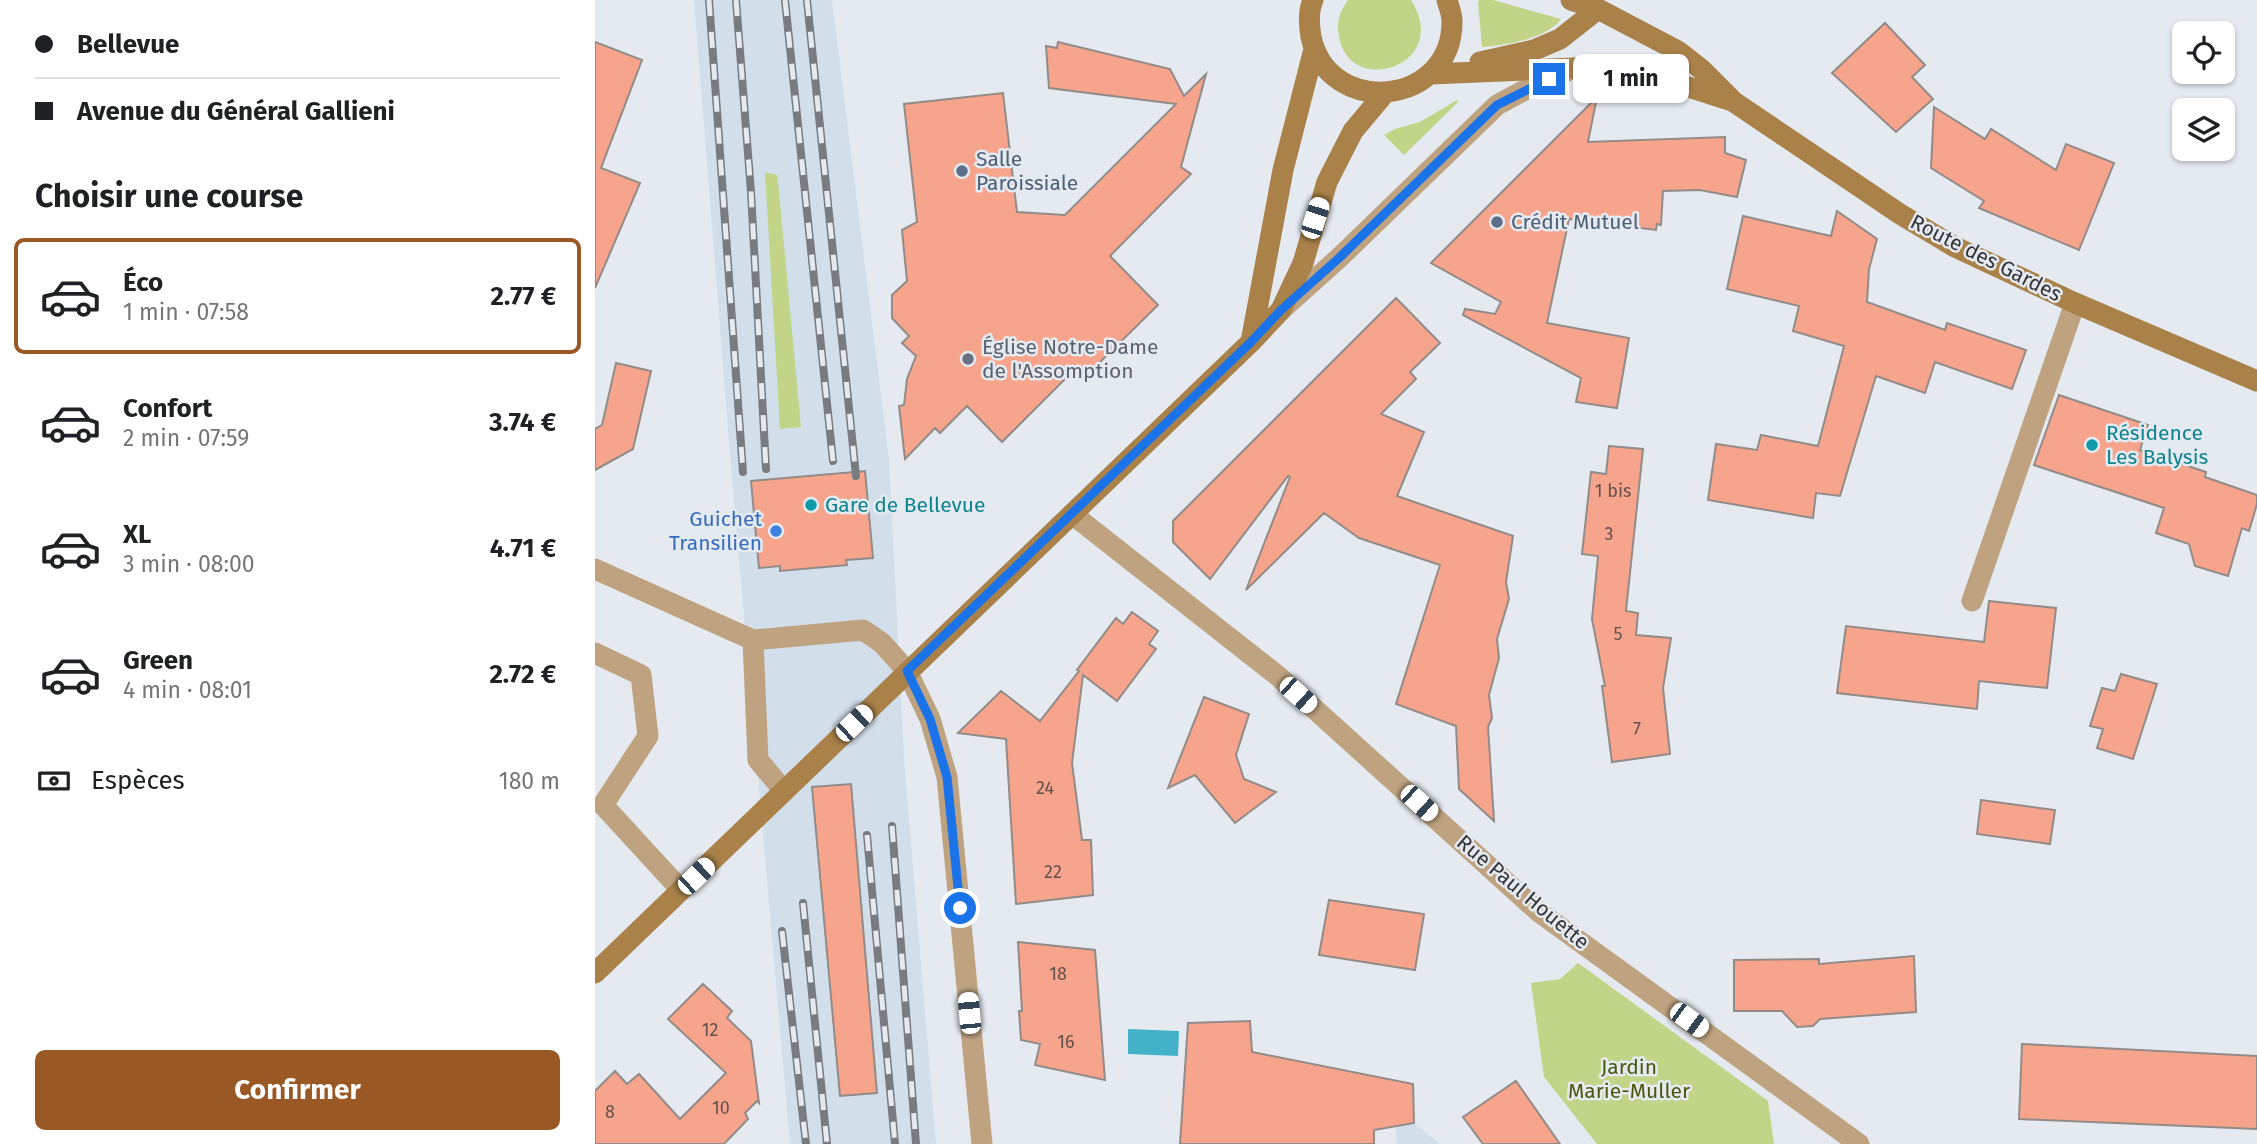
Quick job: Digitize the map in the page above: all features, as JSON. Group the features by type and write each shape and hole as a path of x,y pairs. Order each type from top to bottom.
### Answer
{"main road":[{"path":"1431,74 1447,50 1452,21 1447,0"},
{"name":"Route des Gardes","path":"1571,0 1602,5 1678,51 1702,69 1734,102 1900,214 1955,247 2075,303 2257,381"},
{"path":"1308,1 1309,27 1314,49 1330,74 1355,89 1384,94 1409,88 1431,74 1534,50 1560,39 1602,5"},
{"path":"1251,342 1283,170 1314,49"},
{"name":"Route des Gardes","path":"1431,74 1574,68 1651,75 1734,102"},
{"path":"595,973 1251,342 1281,310 1303,263 1327,182 1353,131 1384,94"}],"street":[{"path":"1281,310 1339,258 1497,105 1574,68"},
{"path":"1972,601 2075,303"},
{"name":"Rue Paul Houette","path":"1072,514 1278,676 1539,912 1859,1144"},
{"path":"595,569 753,640 863,630 882,643 907,671 930,719 947,777 982,1144"},
{"path":"753,640 758,760 784,791"},
{"path":"595,653 641,675 647,736 603,804 681,890"}],"shaded area":[{"path":"694,0 832,0 889,459 904,759 936,1144 790,1144 732,478"},
{"path":"1414,1123 1440,1144 1397,1144 1396,1126"}],"green space":[{"path":"1348,0 1411,0 1420,23 1419,43 1409,57 1394,66 1377,70 1360,66 1346,55 1339,36 1338,21"},
{"path":"1480,0 1493,0 1561,19 1555,26 1536,36 1513,43 1482,47"},
{"path":"1457,100 1458,102 1404,155 1384,135 1420,122"},
{"path":"765,172 777,175 801,427 780,429"},
{"name":"Jardin Marie-Muller","path":"1578,963 1768,1101 1774,1144 1597,1144 1544,1077 1531,983 1560,979"}],"water":[{"path":"1128,1029 1179,1031 1178,1056 1128,1054"}],"building":[{"path":"1885,23 1925,65 1912,77 1933,99 1896,132 1832,73"},
{"path":"595,42 642,60 601,168 640,183 595,288"},
{"path":"1058,42 1170,69 1184,96 1206,74 1181,167 1191,174 1110,256 1158,305 1086,376 1076,368 1002,442 967,406 940,433 935,428 905,459 899,406 904,405 907,379 916,356 902,343 909,336 892,318 892,295 907,281 902,230 917,222 904,104 1003,93 1017,212 1065,215 1176,104 1049,88 1046,46 1057,48"},
{"path":"1597,97 1588,142 1725,137 1725,153 1746,160 1737,197 1700,190 1663,191 1661,225 1657,224 1656,230 1569,219 1547,323 1629,338 1617,408 1576,402 1581,378 1463,315 1465,309 1495,314 1501,302 1431,263"},
{"path":"1934,107 1985,139 1991,129 2056,170 2066,144 2114,163 2079,250 1979,208 1984,201 1931,168"},
{"path":"1837,211 1877,239 1869,269 1867,302 1945,330 1947,323 2026,350 2012,389 1935,362 1925,393 1876,376 1840,496 1816,493 1813,518 1708,500 1716,444 1757,450 1761,435 1818,446 1844,346 1793,331 1799,306 1727,289 1743,216 1831,236"},
{"path":"1396,298 1440,343 1410,372 1416,379 1381,414 1424,432 1397,496 1513,536 1506,582 1509,599 1497,639 1499,658 1489,695 1492,718 1488,727 1494,821 1459,789 1456,726 1396,704 1440,565 1359,538 1324,513 1246,590 1290,477 1288,476 1210,579 1173,542 1173,521"},
{"path":"616,363 651,371 633,449 595,470 595,429 602,425"},
{"path":"2059,395 2148,425 2140,450 2206,472 2205,477 2257,495 2249,531 2242,528 2228,576 2195,566 2189,544 2156,533 2164,508 2034,465"},
{"path":"1609,446 1643,449 1626,611 1638,613 1636,635 1671,638 1663,688 1670,754 1612,762 1602,686 1605,686 1592,619 1598,556 1582,554 1591,472 1606,474"},
{"name":"Gare de Bellevue","path":"865,471 873,558 846,560 847,565 780,571 780,566 759,568 751,481"},
{"path":"1989,601 2056,608 2047,688 1979,681 1977,709 1837,693 1846,626 1984,642"},
{"path":"1132,612 1158,631 1149,644 1156,649 1117,701 1083,675 1072,763 1082,840 1091,840 1093,895 1016,904 1006,739 958,733 1001,691 1040,721 1116,618 1123,624"},
{"path":"2121,674 2157,684 2133,759 2097,748 2103,729 2090,726 2102,688 2115,691"},
{"path":"1204,697 1249,714 1236,755 1244,779 1276,792 1235,823 1195,775 1168,788"},
{"path":"851,784 877,1093 840,1096 812,787"},
{"path":"1981,800 2055,810 2050,844 1977,834"},
{"path":"1329,900 1424,914 1415,970 1319,955"},
{"path":"1018,942 1095,950 1105,1080 1035,1065 1040,1044 1021,1040"},
{"path":"1914,956 1916,1012 1820,1019 1813,1026 1797,1027 1782,1011 1734,1011 1734,960 1819,959 1819,964"},
{"path":"703,984 732,1011 727,1018 751,1041 759,1103 757,1101 745,1113 748,1119 724,1144 595,1144 595,1091 615,1071 627,1084 639,1074 680,1119 726,1073 668,1019"},
{"path":"1250,1021 1252,1052 1413,1084 1414,1123 1374,1130 1374,1144 1180,1144 1188,1023"},
{"path":"2022,1044 2257,1056 2257,1129 2019,1119"},
{"path":"1516,1081 1560,1144 1483,1144 1463,1117"}],"railway":[{"path":"709,0 743,472"},
{"path":"736,0 751,192 766,469"},
{"path":"785,0 833,461"},
{"path":"807,0 856,476"},
{"path":"892,826 916,1144"},
{"path":"867,835 895,1144"},
{"path":"803,903 827,1144"},
{"path":"782,931 806,1144"}],"place":[{"name":"Salle Paroissiale","path":"962,171"},
{"name":"Crédit Mutuel","path":"1497,222"},
{"name":"Église Notre-Dame de l'Assomption","path":"968,359"},
{"name":"Résidence Les Balysis","path":"2092,445"},
{"name":"Gare de Bellevue","path":"811,505"},
{"name":"Guichet Transilien","path":"776,531"}],"route":[{"path":"960,908 947,777 930,719 907,671 1497,105 1549,79"}]}
